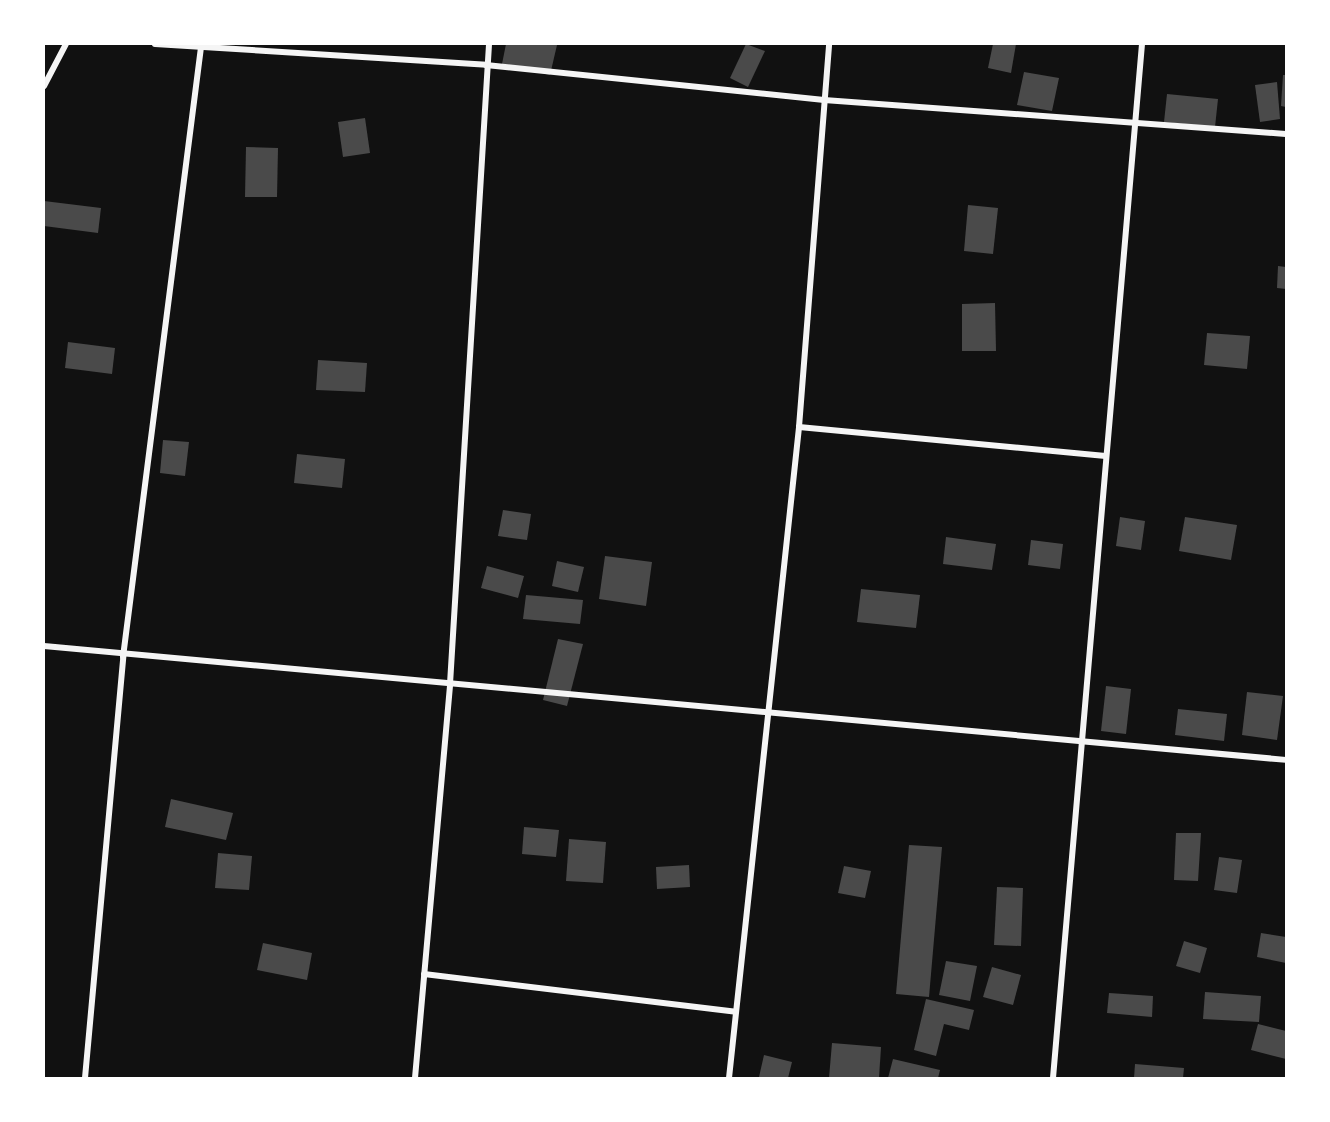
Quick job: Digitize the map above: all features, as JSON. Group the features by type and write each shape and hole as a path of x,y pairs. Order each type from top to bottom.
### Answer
{"street":[{"path":"44,86 66,44"},
{"path":"154,44 486,65 824,100 1287,134"},
{"path":"415,1078 450,684 489,44"},
{"path":"729,1078 799,427 829,44"},
{"path":"1053,1078 1142,44"},
{"path":"85,1078 123,657 201,46"},
{"path":"799,427 1106,456"},
{"path":"44,646 123,657 1081,738 1287,760"},
{"path":"424,974 736,1012"}],"building":[{"path":"506,44 557,45 550,75 502,64"},
{"path":"746,44 765,51 748,87 730,78"},
{"path":"993,44 1016,44 1011,73 988,68"},
{"path":"1024,72 1059,78 1052,111 1017,105"},
{"path":"1283,75 1286,75 1286,107 1281,106"},
{"path":"1277,82 1280,119 1260,122 1255,85"},
{"path":"1167,94 1218,99 1215,127 1164,122"},
{"path":"365,118 370,153 343,157 338,122"},
{"path":"246,147 278,148 277,197 245,197"},
{"path":"44,201 101,208 98,233 44,226"},
{"path":"968,205 998,208 993,254 964,251"},
{"path":"1278,266 1286,267 1286,289 1277,288"},
{"path":"995,303 996,351 962,351 962,304"},
{"path":"1207,333 1250,336 1247,369 1204,365"},
{"path":"68,342 115,348 112,374 65,368"},
{"path":"318,360 367,363 365,392 316,390"},
{"path":"163,440 189,442 185,476 160,473"},
{"path":"297,454 345,459 342,488 294,483"},
{"path":"503,510 531,514 527,540 498,536"},
{"path":"1120,517 1145,521 1141,550 1116,546"},
{"path":"1185,517 1237,525 1231,560 1179,551"},
{"path":"946,537 996,544 992,570 943,564"},
{"path":"1031,540 1063,544 1060,569 1028,565"},
{"path":"605,556 652,562 646,606 599,599"},
{"path":"557,561 584,567 578,592 552,586"},
{"path":"487,566 524,576 518,598 481,588"},
{"path":"861,589 920,595 916,628 857,622"},
{"path":"526,595 583,600 580,624 523,619"},
{"path":"558,639 583,644 567,706 543,700"},
{"path":"1106,686 1131,689 1126,734 1101,731"},
{"path":"1247,692 1283,696 1277,740 1242,735"},
{"path":"1178,709 1227,714 1224,741 1175,735"},
{"path":"171,799 233,813 226,840 165,827"},
{"path":"524,827 559,830 556,857 522,854"},
{"path":"1176,833 1201,833 1198,881 1174,880"},
{"path":"569,839 606,842 603,883 566,881"},
{"path":"909,845 942,847 929,997 896,994"},
{"path":"218,853 252,856 249,890 215,888"},
{"path":"1219,857 1242,860 1237,893 1214,890"},
{"path":"689,865 690,887 657,889 656,867"},
{"path":"844,866 871,871 865,898 838,893"},
{"path":"997,887 1023,888 1021,946 994,945"},
{"path":"1261,933 1286,937 1286,963 1257,957"},
{"path":"1184,941 1207,948 1200,973 1176,966"},
{"path":"263,943 312,953 307,980 257,970"},
{"path":"946,961 977,966 970,1001 939,995"},
{"path":"992,967 1021,975 1013,1005 983,997"},
{"path":"1205,992 1261,996 1259,1022 1203,1019"},
{"path":"1109,993 1153,996 1152,1017 1107,1013"},
{"path":"926,999 974,1010 969,1030 944,1024 936,1056 914,1050"},
{"path":"1258,1024 1286,1031 1286,1059 1251,1050"},
{"path":"832,1043 881,1047 879,1078 829,1078"},
{"path":"764,1055 792,1062 788,1078 759,1077"},
{"path":"893,1059 940,1070 938,1078 888,1078"},
{"path":"1135,1064 1184,1068 1183,1078 1134,1078"}]}
